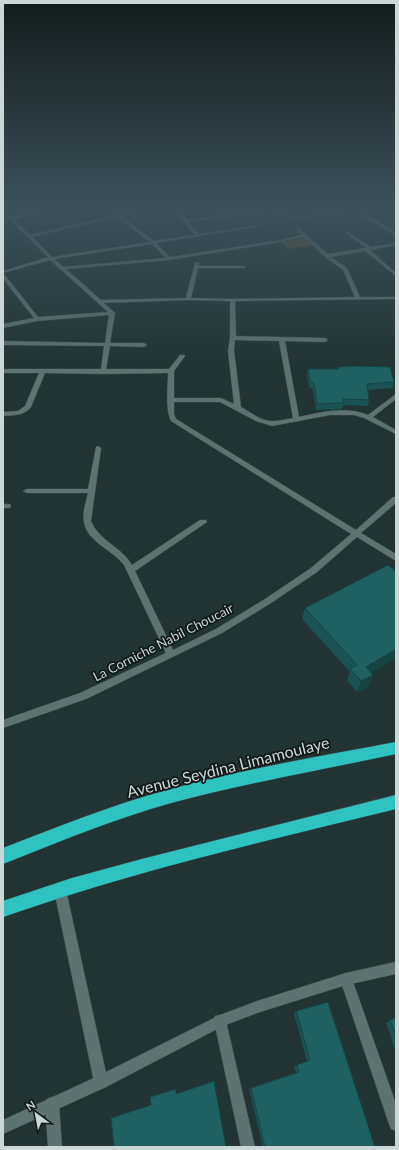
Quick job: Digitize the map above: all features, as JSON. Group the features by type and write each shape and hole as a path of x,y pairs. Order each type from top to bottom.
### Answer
{"highway":[{"name":"Avenue Seydina Limamoulaye","path":"3,856 77,826 171,797 310,765 396,748"},
{"path":"3,909 60,890 169,859 396,802"}],"street":[{"path":"3,272 35,263"},
{"path":"57,263 112,313"},
{"path":"63,268 126,263"},
{"path":"188,298 196,263"},
{"path":"336,263 345,269 358,299"},
{"path":"383,263 396,275"},
{"path":"196,267 244,267"},
{"path":"3,276 37,319"},
{"path":"100,302 188,298 232,300 396,298"},
{"path":"232,300 233,338 231,351 238,408"},
{"path":"3,326 37,319 112,313"},
{"path":"103,372 112,313"},
{"path":"233,338 325,340"},
{"path":"282,340 296,420"},
{"path":"3,343 144,346"},
{"path":"182,356 171,371 170,400 173,420 396,558"},
{"path":"3,371 171,371"},
{"path":"3,414 20,413 25,411 43,371"},
{"path":"368,418 396,396"},
{"path":"170,400 221,400 229,402 264,423 272,424 343,412 368,418 396,432"},
{"path":"98,448 87,521 89,529 124,559 131,570 171,655"},
{"path":"27,491 92,491"},
{"name":"La Corniche Nabil Choucair","path":"3,724 83,696 219,631 268,601 314,570 396,499"},
{"path":"131,570 203,522"},
{"path":"60,890 101,1082"},
{"path":"3,1127 101,1082 220,1021 257,1007 346,979 396,968"},
{"path":"346,979 396,1124"},
{"path":"220,1021 248,1147"},
{"path":"52,1104 55,1147"}],"building":[{"path":"338,367 390,367 394,382 367,384 369,400 343,399 343,403 317,404 314,383 310,381 308,369 339,369"},
{"path":"388,565 396,572 396,649 366,667 373,675 361,681 350,669 357,665 305,608"},
{"path":"328,1002 375,1147 265,1147 251,1088 299,1072 297,1065 310,1060 296,1011"},
{"path":"396,1018 396,1036 390,1020"},
{"path":"214,1081 226,1147 114,1147 111,1118 151,1105 150,1097 176,1089 176,1094"}]}
